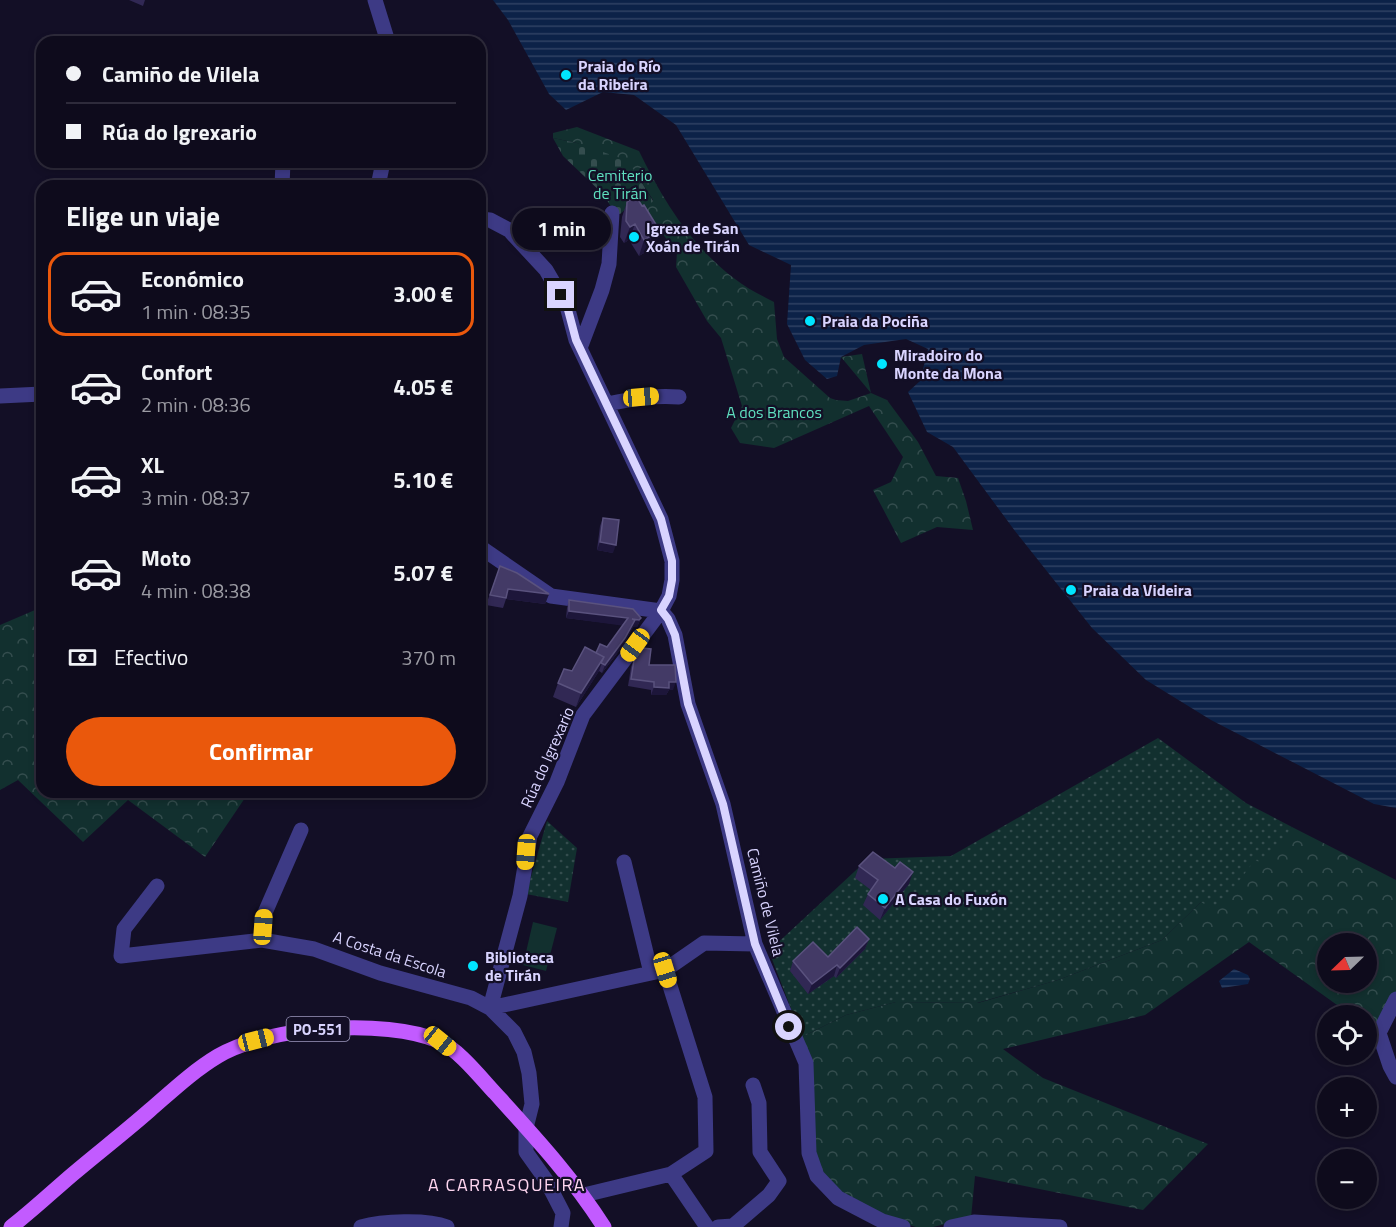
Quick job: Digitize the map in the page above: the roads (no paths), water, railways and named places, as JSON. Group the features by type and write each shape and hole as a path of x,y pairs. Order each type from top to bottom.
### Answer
{"main road":[{"name":"PO-551","path":"17,1225 163,1099 218,1056 256,1040 288,1032 374,1029 411,1033 440,1041 469,1064 584,1195 604,1227"}],"street":[{"path":"375,0 386,36"},
{"path":"580,348 602,290 609,264 612,213"},
{"name":"Rúa do Igrexario","path":"486,220 509,230 546,270 567,306 580,348 661,519 672,561 669,596 583,715 557,782 530,836 522,887 490,1008"},
{"path":"0,396 36,394"},
{"path":"607,404 658,395 679,397"},
{"path":"486,551 551,596 661,610"},
{"name":"Camiño de Vilela","path":"661,610 675,635 688,704 723,804 755,944 806,1063 809,1153 817,1176 838,1198 882,1221 903,1227"},
{"path":"262,940 264,915 302,830"},
{"path":"584,1195 671,1174 705,1150 705,1097 658,971 624,862"},
{"name":"A Costa da Escola","path":"157,886 124,929 121,956 262,940 314,949 380,973 471,999 490,1008 514,1032 524,1052 532,1104 526,1128 526,1152 546,1180 563,1213 561,1227"},
{"path":"490,1008 658,971 704,943 755,944"},
{"path":"1396,999 1379,1033 1396,1077"},
{"path":"718,1227 733,1226 769,1195 779,1181 760,1152 759,1103 753,1085"},
{"path":"671,1174 708,1227"},
{"path":"951,1227 974,1222 1060,1227"},
{"path":"361,1227 374,1223 447,1227"}],"water":[{"path":"493,0 1396,0 1396,808 1374,804 1211,720 1146,680 1092,628 1015,531 953,447 927,432 908,392 920,381 928,349 906,339 864,345 841,357 837,376 827,379 805,360 787,324 791,265 749,245 676,125 634,95 603,92 566,110 549,94 508,20"},
{"path":"1234,969 1248,975 1250,979 1248,984 1222,988 1219,981"}],"place":[{"name":"Praia do Río da Ribeira","path":"566,75"},
{"name":"Igrexa de San Xoán de Tirán","path":"634,237"},
{"name":"Praia da Pociña","path":"810,321"},
{"name":"Miradoiro do Monte da Mona","path":"882,364"},
{"name":"Praia da Videira","path":"1071,590"},
{"name":"A Casa do Fuxón","path":"883,899"},
{"name":"Biblioteca de Tirán","path":"473,966"}],"district":[{"name":"A CARRASQUEIRA","path":"507,1184"}],"park label":[{"name":"Cemiterio de Tirán","path":"620,184"},
{"name":"A dos Brancos","path":"774,412"}]}
